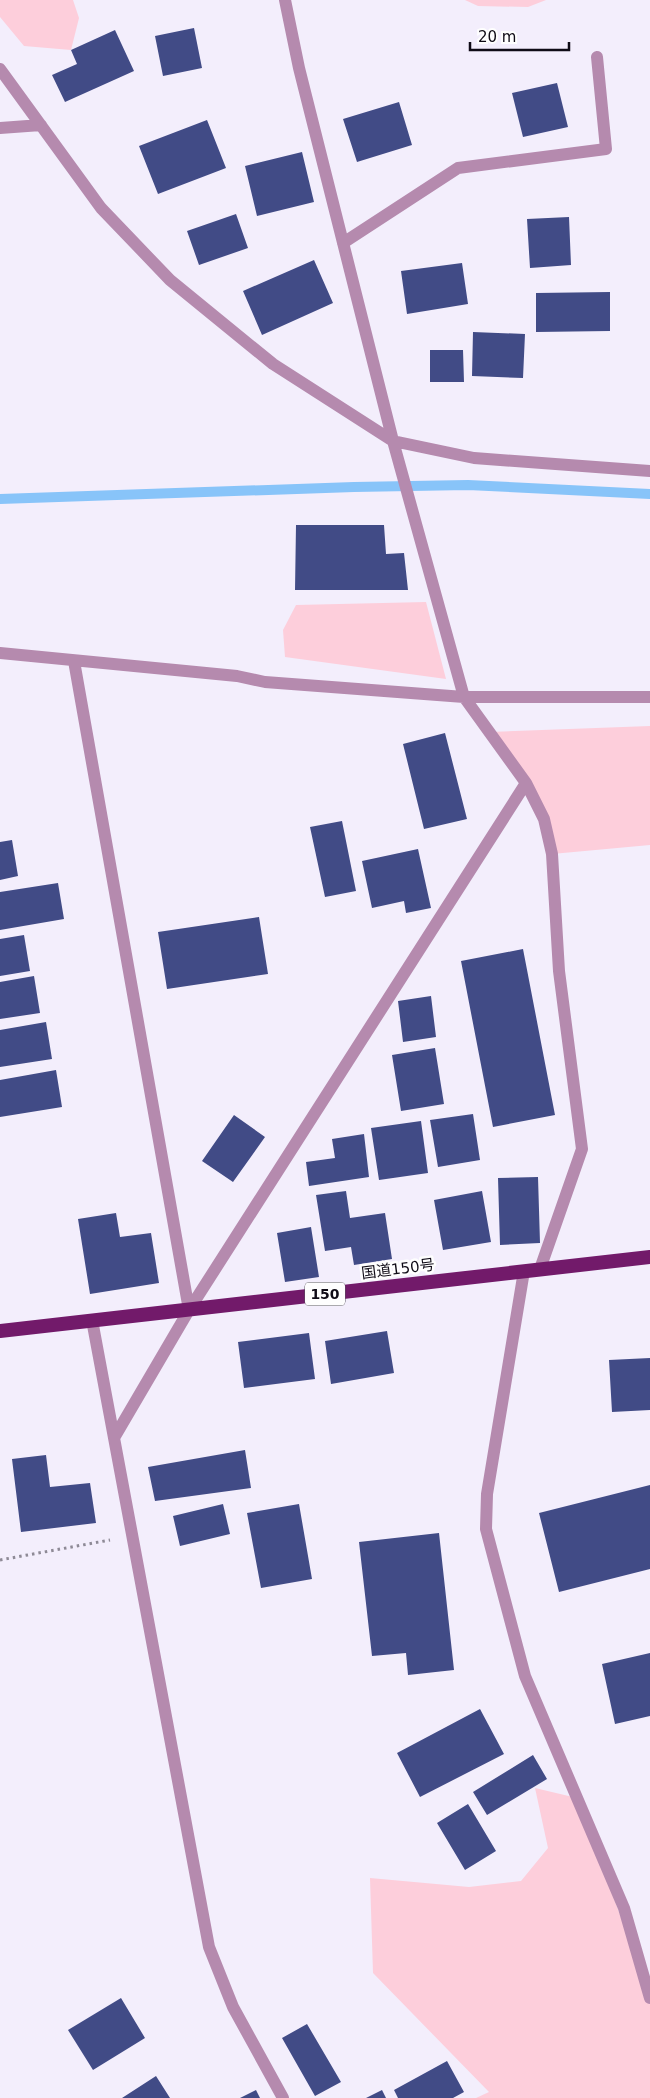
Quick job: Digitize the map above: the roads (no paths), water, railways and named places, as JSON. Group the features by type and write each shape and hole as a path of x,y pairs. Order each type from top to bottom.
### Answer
{"highway":[{"name":"国道150号","path":"0,1331 650,1257"}],"street":[{"path":"285,0 299,68 393,441 464,697 526,783 544,819 552,854 559,971 582,1149 540,1269"},
{"path":"343,243 458,168 606,149 597,57"},
{"path":"0,69 101,208 170,280 273,364 393,441 474,458 650,471"},
{"path":"0,128 41,125"},
{"path":"0,653 237,676 265,682 464,697 650,697"},
{"path":"74,661 189,1310"},
{"path":"114,1438 189,1310 526,783"},
{"path":"524,1271 487,1494 486,1529 525,1676 624,1908 650,1998"},
{"path":"92,1320 209,1947 233,2007 283,2098"}],"waterway":[{"path":"0,499 468,485 650,494"}]}
